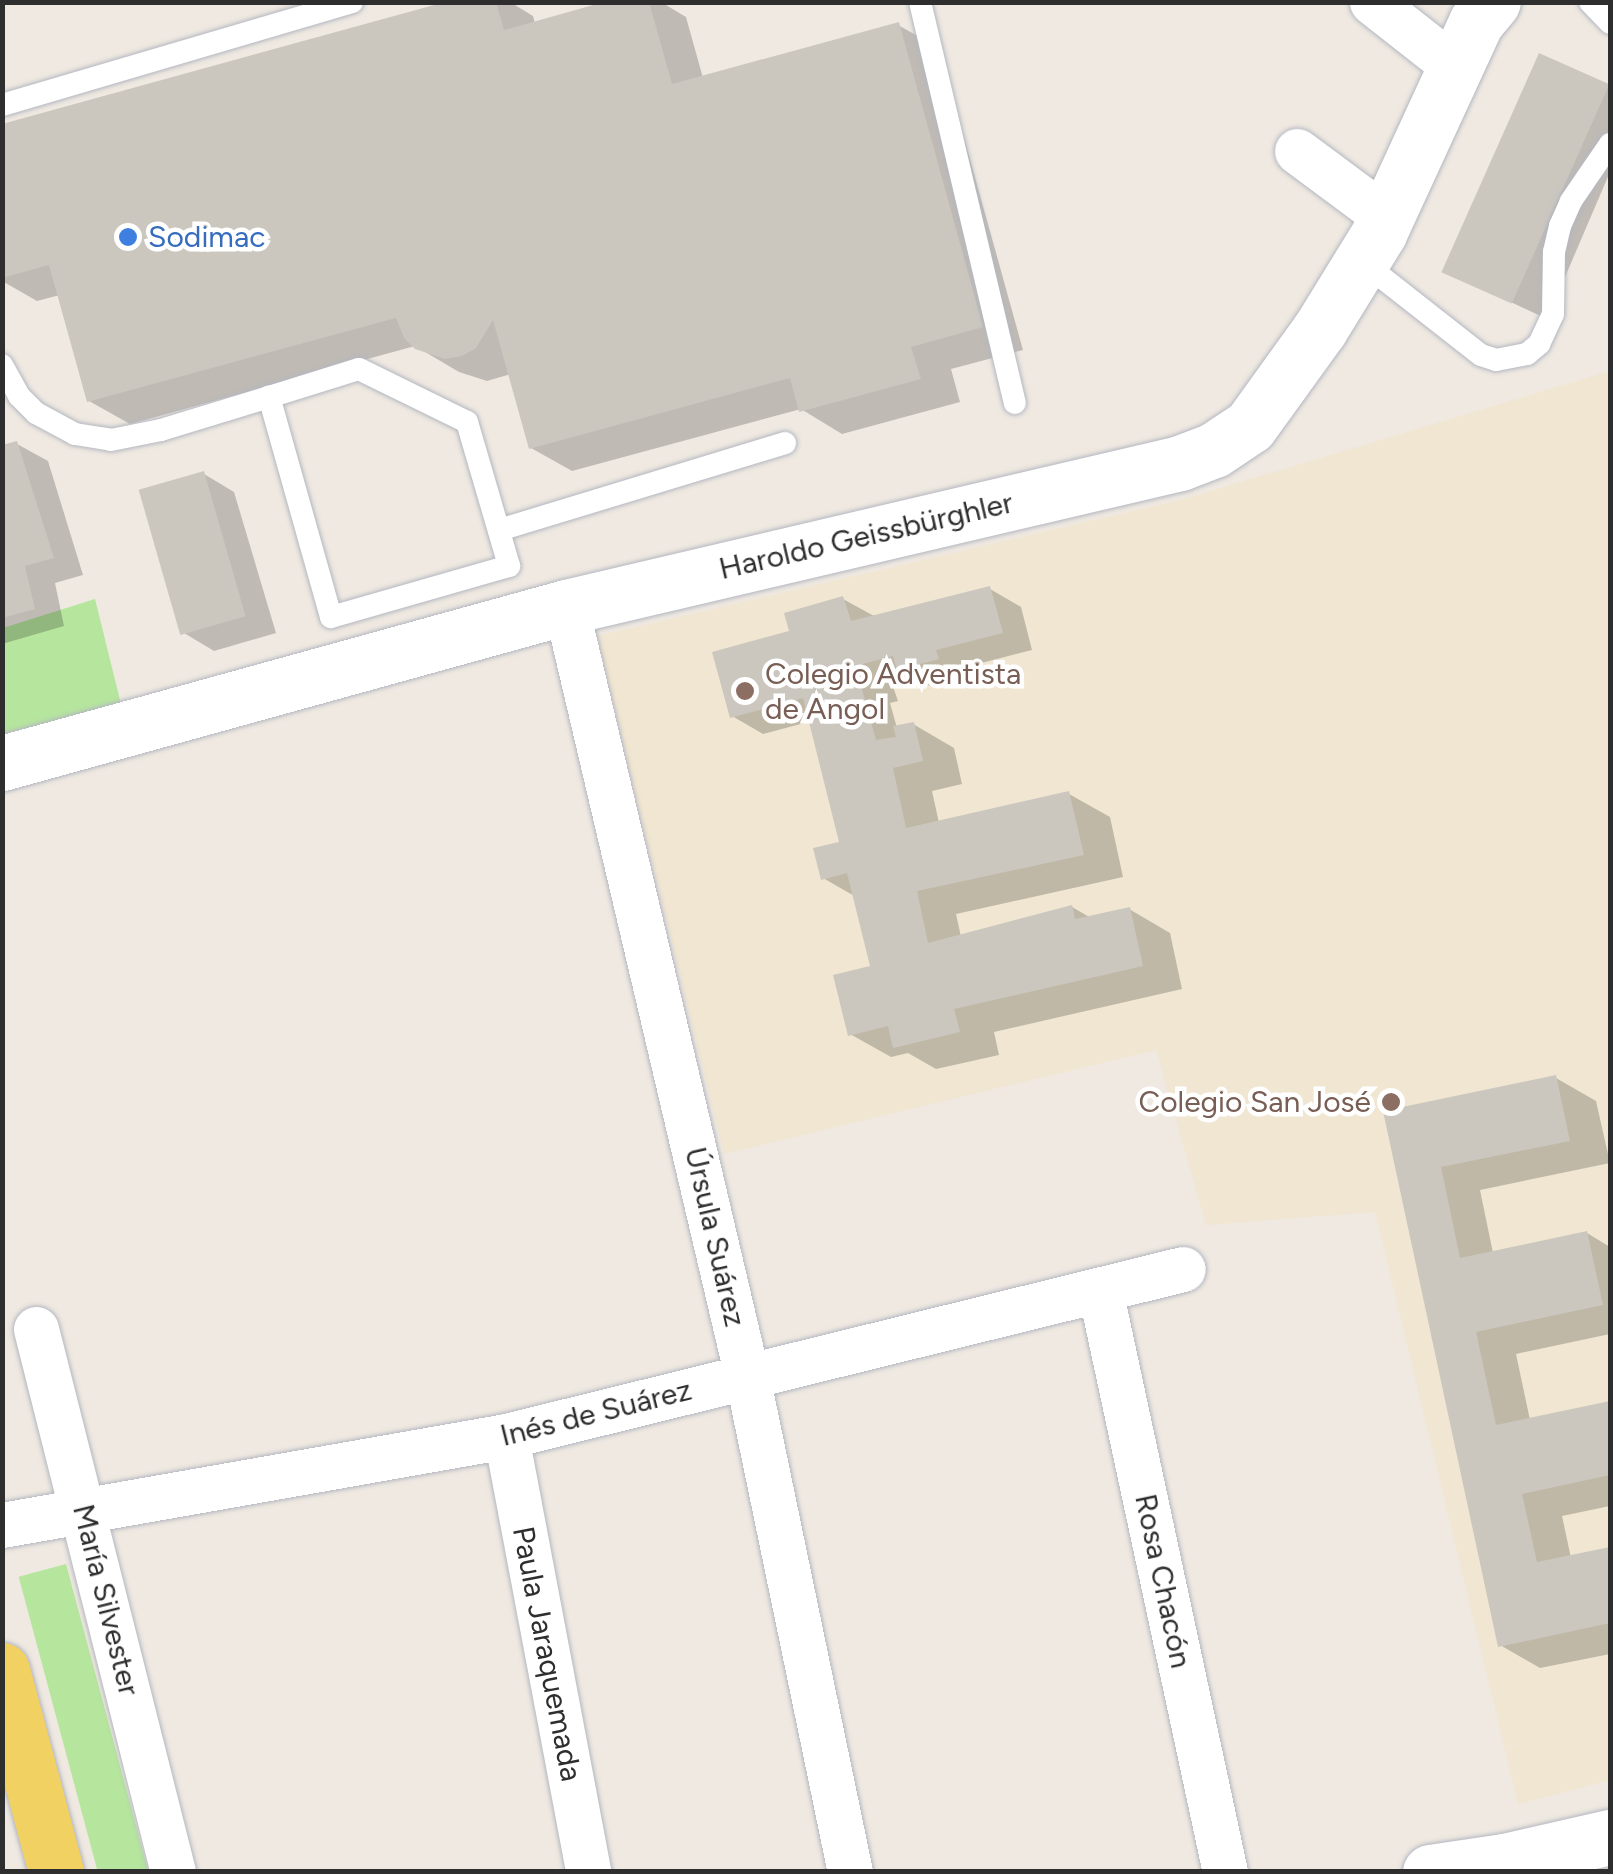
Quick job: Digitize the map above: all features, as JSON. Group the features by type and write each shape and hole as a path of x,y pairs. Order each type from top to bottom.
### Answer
{"main road":[{"path":"2,1670 10,1719 56,1872"}],"street":[{"path":"1372,2 1455,67"},
{"name":"Haroldo Geissbürghler","path":"2,763 334,643 566,607 1180,463 1214,450 1250,426 1320,329 1374,239 1476,22 1493,2"},
{"path":"1298,151 1374,239"},
{"name":"Úrsula Suárez","path":"566,607 748,1376 850,1872"},
{"name":"Inés de Suárez","path":"2,1525 506,1436 1184,1270"},
{"name":"Rosa Chacón","path":"1100,1290 1225,1872"},
{"name":"María Silvester","path":"36,1329 173,1872"},
{"name":"Paula Jaraquemada","path":"506,1436 588,1872"},
{"path":"1430,1872 1506,1866 1610,1837"}],"lane":[{"path":"2,105 352,2"},
{"path":"920,2 1015,403"},
{"path":"1590,2 1610,23"},
{"path":"1374,239 1481,356 1511,360 1527,354 1539,344 1553,314 1554,252 1560,226 1570,201 1610,144"},
{"path":"3,369 36,412 76,434 111,440 161,430 268,396 359,369 467,422 509,566 334,643 268,396"},
{"path":"499,530 785,443"}],"shaded area":[{"name":"Colegio San José","path":"1610,371 1610,1780 1518,1804 1375,1212 1206,1225 1156,1050 724,1154 597,636 1184,499"}],"green space":[{"path":"95,599 121,704 3,734 3,628"},
{"path":"66,1564 149,1872 98,1872 19,1577"}],"building":[{"path":"445,2 496,2 504,30 604,2 649,2 672,84 899,22 983,327 911,347 921,379 799,412 790,378 529,449 493,320 476,348 462,356 445,359 415,349 404,338 396,318 87,402 49,265 2,278 2,124"},
{"path":"1539,53 1609,84 1512,304 1441,272"},
{"path":"17,441 54,558 25,566 35,609 2,618 2,445"},
{"path":"204,471 246,616 180,635 139,490"},
{"path":"990,586 1003,633 936,650 939,659 897,670 893,656 862,664 868,684 861,686 876,740 896,737 893,726 914,722 923,761 893,768 906,828 1069,791 1084,855 917,891 928,943 1072,905 1075,919 1130,907 1143,966 954,1009 960,1032 893,1048 888,1026 848,1036 833,975 870,966 847,873 821,880 813,848 839,842 803,698 730,718 712,652 789,631 784,613 843,596 851,621"},
{"path":"1556,1075 1570,1141 1441,1167 1460,1258 1587,1231 1603,1305 1476,1332 1496,1425 1610,1401 1610,1475 1522,1494 1537,1562 1610,1547 1610,1623 1498,1647 1383,1111"}],"place":[{"name":"Sodimac","path":"128,237"},
{"name":"Colegio Adventista de Angol","path":"745,691"},
{"name":"Colegio San José","path":"1391,1102"}]}
